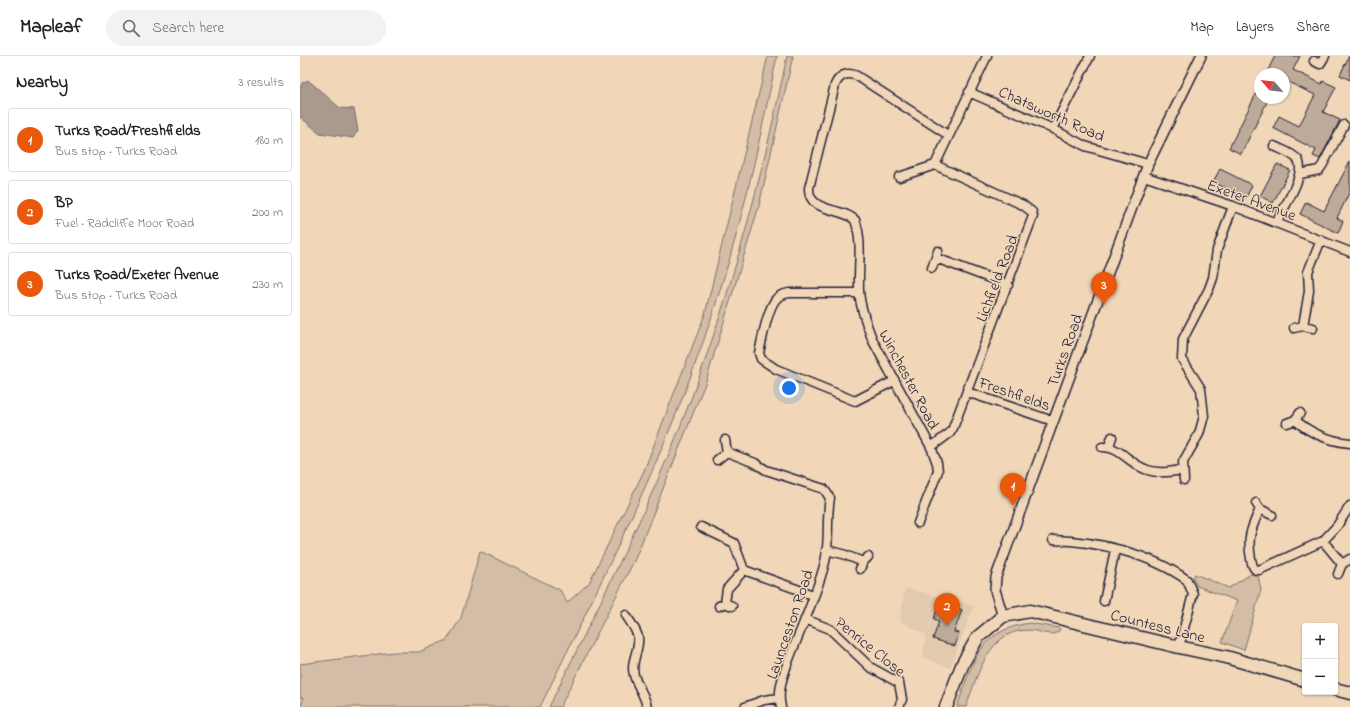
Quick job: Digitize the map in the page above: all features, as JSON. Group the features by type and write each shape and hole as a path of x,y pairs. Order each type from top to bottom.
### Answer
{"main road":[{"name":"Countess Lane","path":"1003,616 1030,611 1226,657 1302,679"},
{"path":"946,707 970,649 978,637 1003,616"},
{"path":"1338,690 1350,693"}],"street":[{"path":"899,177 935,164 987,56"},
{"path":"1053,128 1090,56"},
{"name":"Turks Road","path":"1003,616 995,590 996,577 1148,164 1201,56"},
{"path":"1314,61 1320,64 1325,56"},
{"name":"Winchester Road","path":"918,523 938,471 937,463 931,447 873,341 859,293 859,236 855,220 845,212 816,204 809,194 837,80 844,75 857,76 948,135"},
{"name":"Chatsworth Road","path":"970,92 1053,128 1085,146 1148,164"},
{"path":"1300,174 1319,170 1344,125"},
{"path":"1274,146 1290,153 1298,159 1300,167 1300,174 1276,223"},
{"name":"Lichfield Road","path":"931,447 950,433 953,428 1032,223 1032,212 1023,205 935,164"},
{"name":"Exeter Avenue","path":"1144,176 1233,206 1350,252"},
{"path":"1184,480 1182,470 1186,455 1199,434 1204,416 1201,390 1182,359 1183,340 1209,289 1213,278 1217,250 1233,206"},
{"path":"1303,326 1309,291 1308,272 1321,240"},
{"path":"932,268 937,255 1008,285"},
{"path":"859,293 789,293 781,295 772,307 759,353 761,359 776,369 855,401 894,381"},
{"path":"1294,328 1303,326 1313,328"},
{"name":"Freshfields","path":"967,392 1053,421"},
{"path":"1294,418 1306,429 1323,437 1350,443"},
{"path":"1112,436 1105,446 1146,470 1162,472 1182,470"},
{"path":"717,460 727,452 725,440"},
{"name":"Launceston Road","path":"727,452 755,463 766,470 816,486 827,492 830,498 827,511 824,566 786,669 779,698 781,707"},
{"path":"1272,515 1258,506 1250,531 1248,538 1252,565 1256,570 1323,541 1337,526 1350,506"},
{"path":"701,527 713,537 734,543 744,570 813,595"},
{"path":"1053,540 1067,537 1115,550 1155,562 1187,580 1193,594 1179,647"},
{"path":"1323,541 1342,564"},
{"path":"826,550 864,562"},
{"path":"1104,601 1103,586 1115,550"},
{"path":"1338,574 1342,564 1350,559"},
{"path":"725,605 727,590 744,570"},
{"path":"626,615 637,627 638,639 633,660 634,674 646,700 647,707"},
{"name":"Penrice Close","path":"805,619 830,629 870,667 899,683 902,692 899,707"},
{"path":"745,707 764,700 779,698"}],"shaded area":[{"path":"768,56 777,56 759,143 730,258 703,341 684,395 639,500 540,707 301,707 303,698 300,698 300,664 394,652 419,652 447,640 461,618 480,551 560,590 567,603 589,583 643,473 705,314"},
{"path":"787,56 793,56 759,206 706,381 635,559 560,707 549,707 659,478 691,399 734,272 768,143"},
{"path":"308,80 340,108 354,109 358,130 353,138 320,133 300,117 300,88 302,83"},
{"path":"1195,574 1229,588 1251,574 1258,575 1261,590 1244,650 1222,642 1237,601 1197,586 1193,577"},
{"path":"905,588 974,606 950,668 923,657 926,635 900,621"},
{"path":"1029,623 1059,628 1060,630 1052,634 1037,631 1021,631 1008,635 997,643 981,666 966,707 957,707 973,663 987,642 1011,627"}],"building":[{"path":"1275,56 1300,56 1293,70 1322,84 1323,81 1336,87 1323,112 1340,120 1320,159 1313,156 1316,150 1273,128 1279,116 1299,126 1315,95 1290,83 1290,68 1269,68"},
{"path":"1350,56 1350,80 1340,75"},
{"path":"1254,98 1254,104 1266,104 1241,154 1229,148"},
{"path":"1350,161 1350,191 1337,218 1343,221 1338,233 1300,214 1306,202 1324,211"},
{"path":"1277,164 1290,170 1273,203 1260,196"},
{"path":"1220,169 1252,185 1246,198 1213,182"},
{"path":"945,605 962,610 954,632 959,633 955,646 933,639 939,621 934,619 938,606 944,608"}],"place":[{"name":"Turks Road/Exeter Avenue","path":"1104,305"},
{"name":"Turks Road/Freshfields","path":"1013,506"},
{"name":"BP","path":"947,626"}]}
